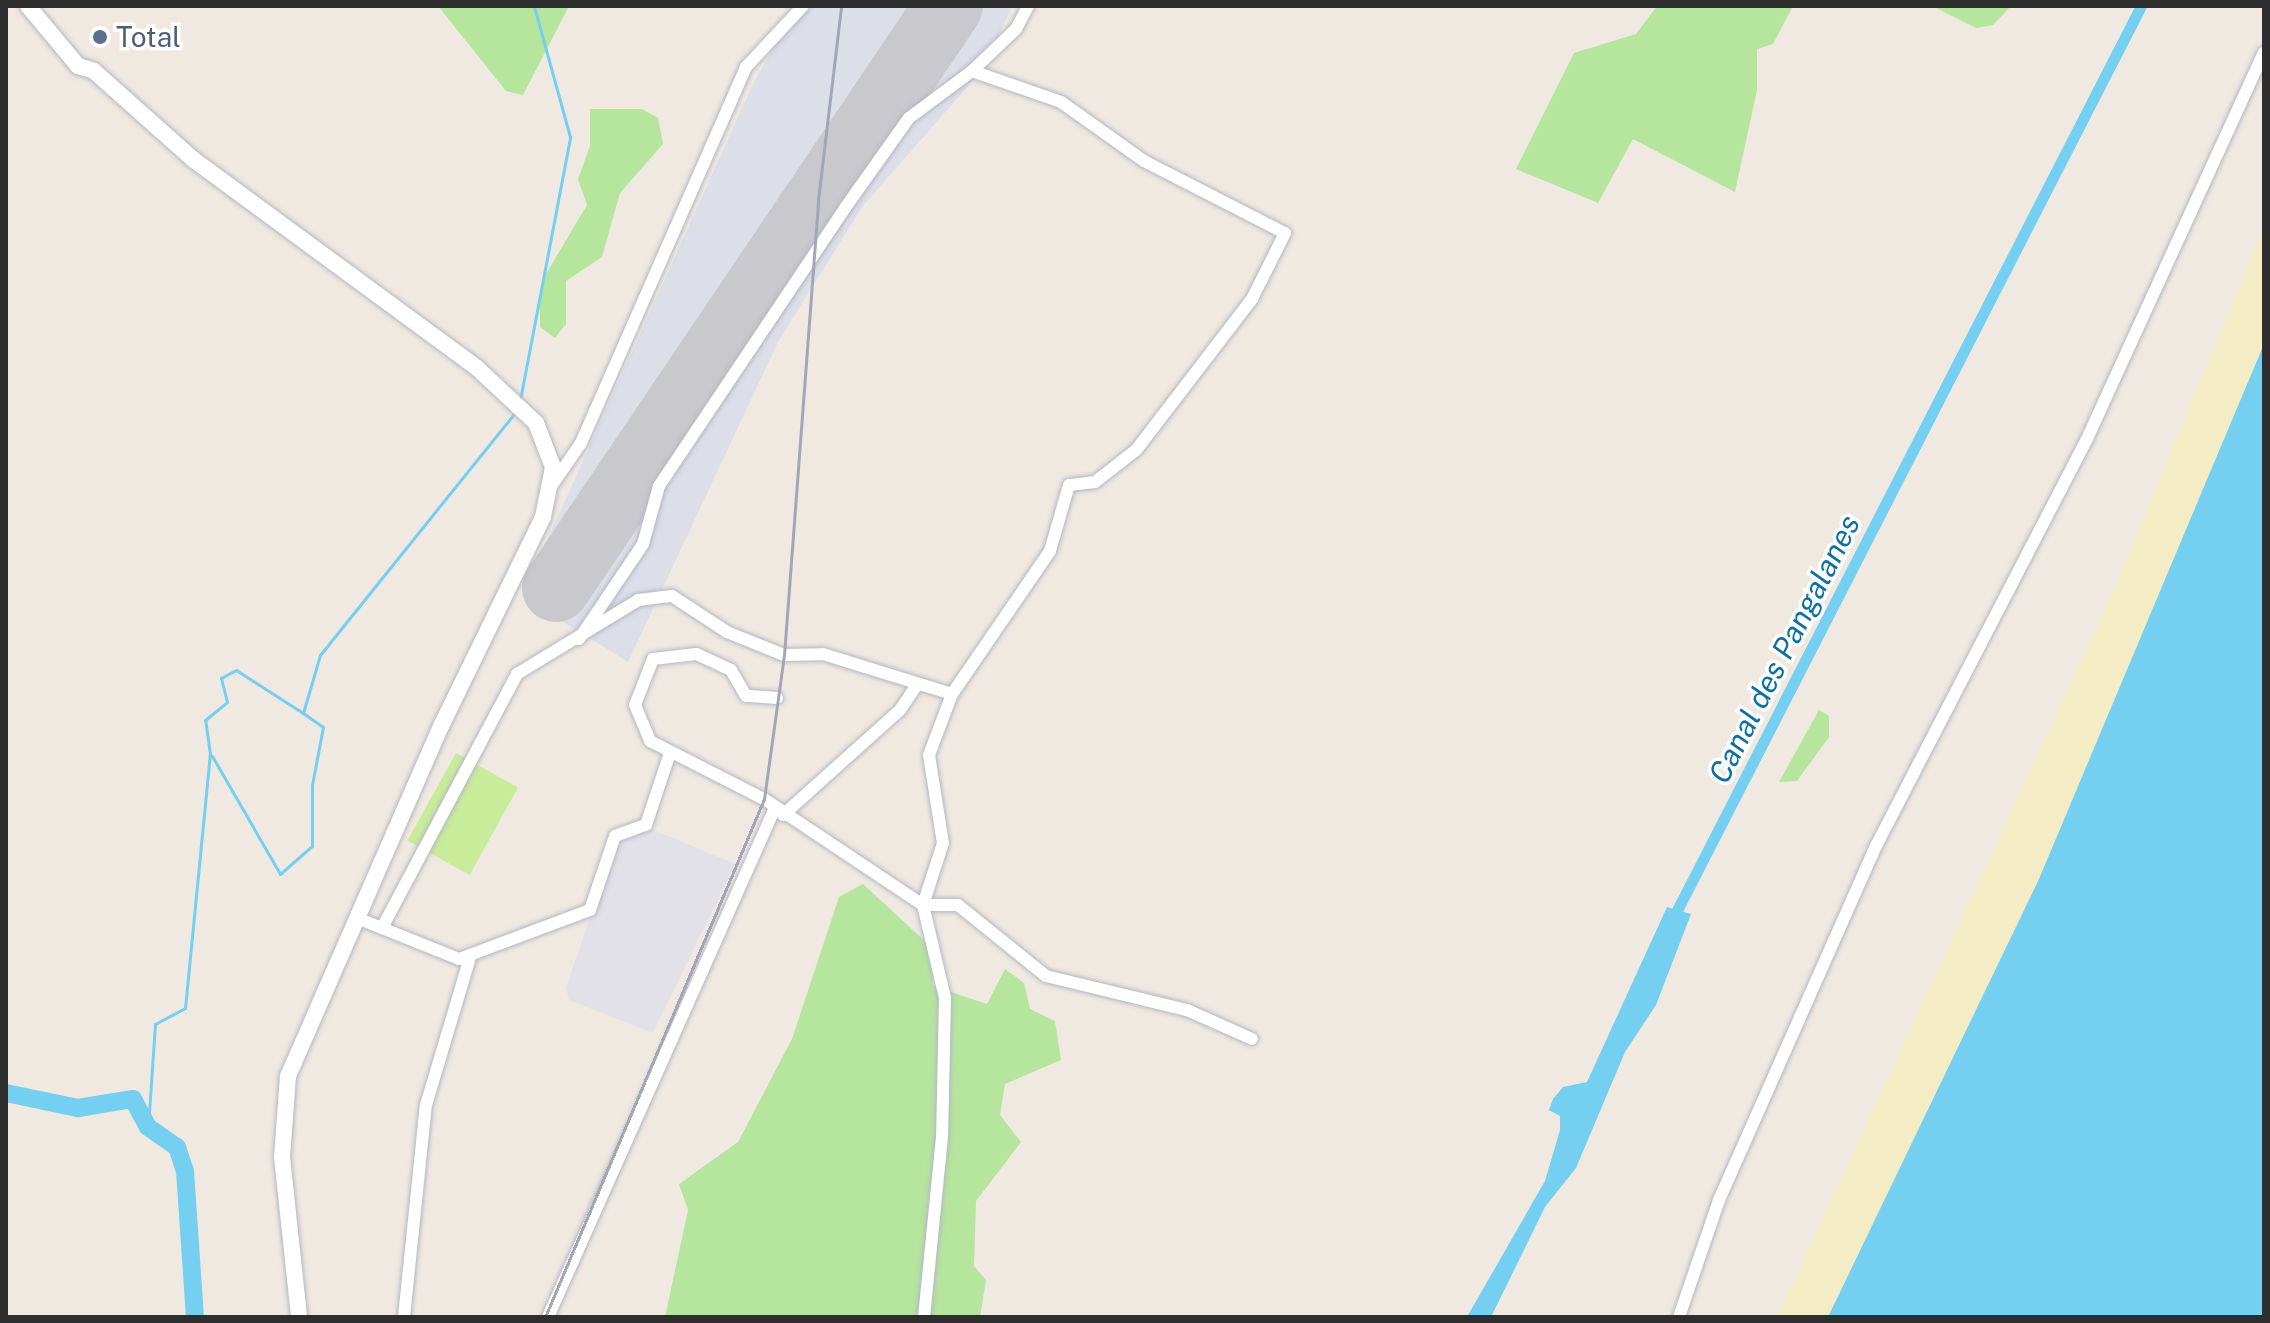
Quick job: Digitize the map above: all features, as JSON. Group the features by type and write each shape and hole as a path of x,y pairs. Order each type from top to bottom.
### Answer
{"main road":[{"path":"28,6 78,66 94,71 194,160 506,397 536,423 549,448 552,485 288,1076 282,1157 299,1317"}],"street":[{"path":"552,485 581,443 746,67 803,6"},
{"path":"579,639 643,544 666,473 845,208 909,118 972,71 1016,29 1028,6"},
{"path":"1679,1317 1725,1186 1870,860 2086,441 2264,53"},
{"path":"924,1317 942,1137 945,998 923,905 943,843 929,755 952,694 1050,551 1069,485 1095,482 1136,450 1252,299 1285,233 1144,161 1061,102 972,71"},
{"path":"382,928 517,674 579,639 638,600 672,596 727,632 784,655 823,654 916,686 952,694"},
{"path":"777,698 746,696 731,670 696,654 653,659 635,705 650,741 716,772 923,905 958,905 1046,976 1187,1010 1252,1039"},
{"path":"548,1317 778,812 900,710 916,686"},
{"path":"357,918 470,957 590,910 615,836 646,825 670,753"},
{"path":"404,1317 426,1105 470,957"}],"shaded area":[{"path":"797,6 1012,6 983,69 862,207 778,342 628,662 522,596 753,84"},
{"path":"621,827 649,828 735,864 653,1033 569,1000 566,987"}],"green space":[{"path":"438,6 569,6 523,95 506,91"},
{"path":"1657,6 1793,6 1773,44 1757,49 1757,90 1735,192 1633,139 1598,203 1516,169 1574,53 1636,34"},
{"path":"1932,6 2011,6 1993,25 1976,28"},
{"path":"590,109 642,109 658,118 663,144 620,193 602,257 566,281 566,324 555,338 540,327 540,300 546,274 587,205 578,179 590,146"},
{"path":"1819,710 1829,716 1829,737 1797,781 1779,782"},
{"path":"456,753 518,787 470,875 408,840"},
{"path":"863,884 929,945 933,986 987,1004 1005,969 1024,983 1030,1009 1055,1021 1061,1060 1005,1084 1000,1115 1021,1142 976,1201 974,1266 986,1280 980,1317 665,1317 688,1210 679,1184 738,1142 792,1039 839,897"}],"sand":[{"path":"2264,227 2264,344 2039,879 1828,1317 1777,1317 2116,585"}],"water":[{"path":"2264,344 2264,1317 1828,1317 2039,879"},
{"path":"1667,907 1691,914 1656,1005 1625,1052 1576,1168 1545,1207 1491,1317 1467,1317 1545,1181 1560,1130 1560,1116 1549,1110 1553,1099 1563,1087 1587,1082"}],"waterway":[{"path":"520,400 570,137 534,6"},
{"name":"Canal des Pangalanes","path":"1672,920 2141,6"},
{"path":"148,1127 155,1024 185,1008 210,754 205,720 227,702 221,678 236,670 303,713 320,655 516,411"},
{"path":"212,756 280,874 312,846 312,785 323,727 303,713"},
{"path":"6,1093 78,1108 133,1099 148,1127 177,1147 185,1171 195,1317"}],"runway":[{"path":"556,588 949,6"}],"railway":[{"path":"545,1317 764,799 784,655 818,200 841,6"}],"place":[{"name":"Total","path":"100,37"}]}
